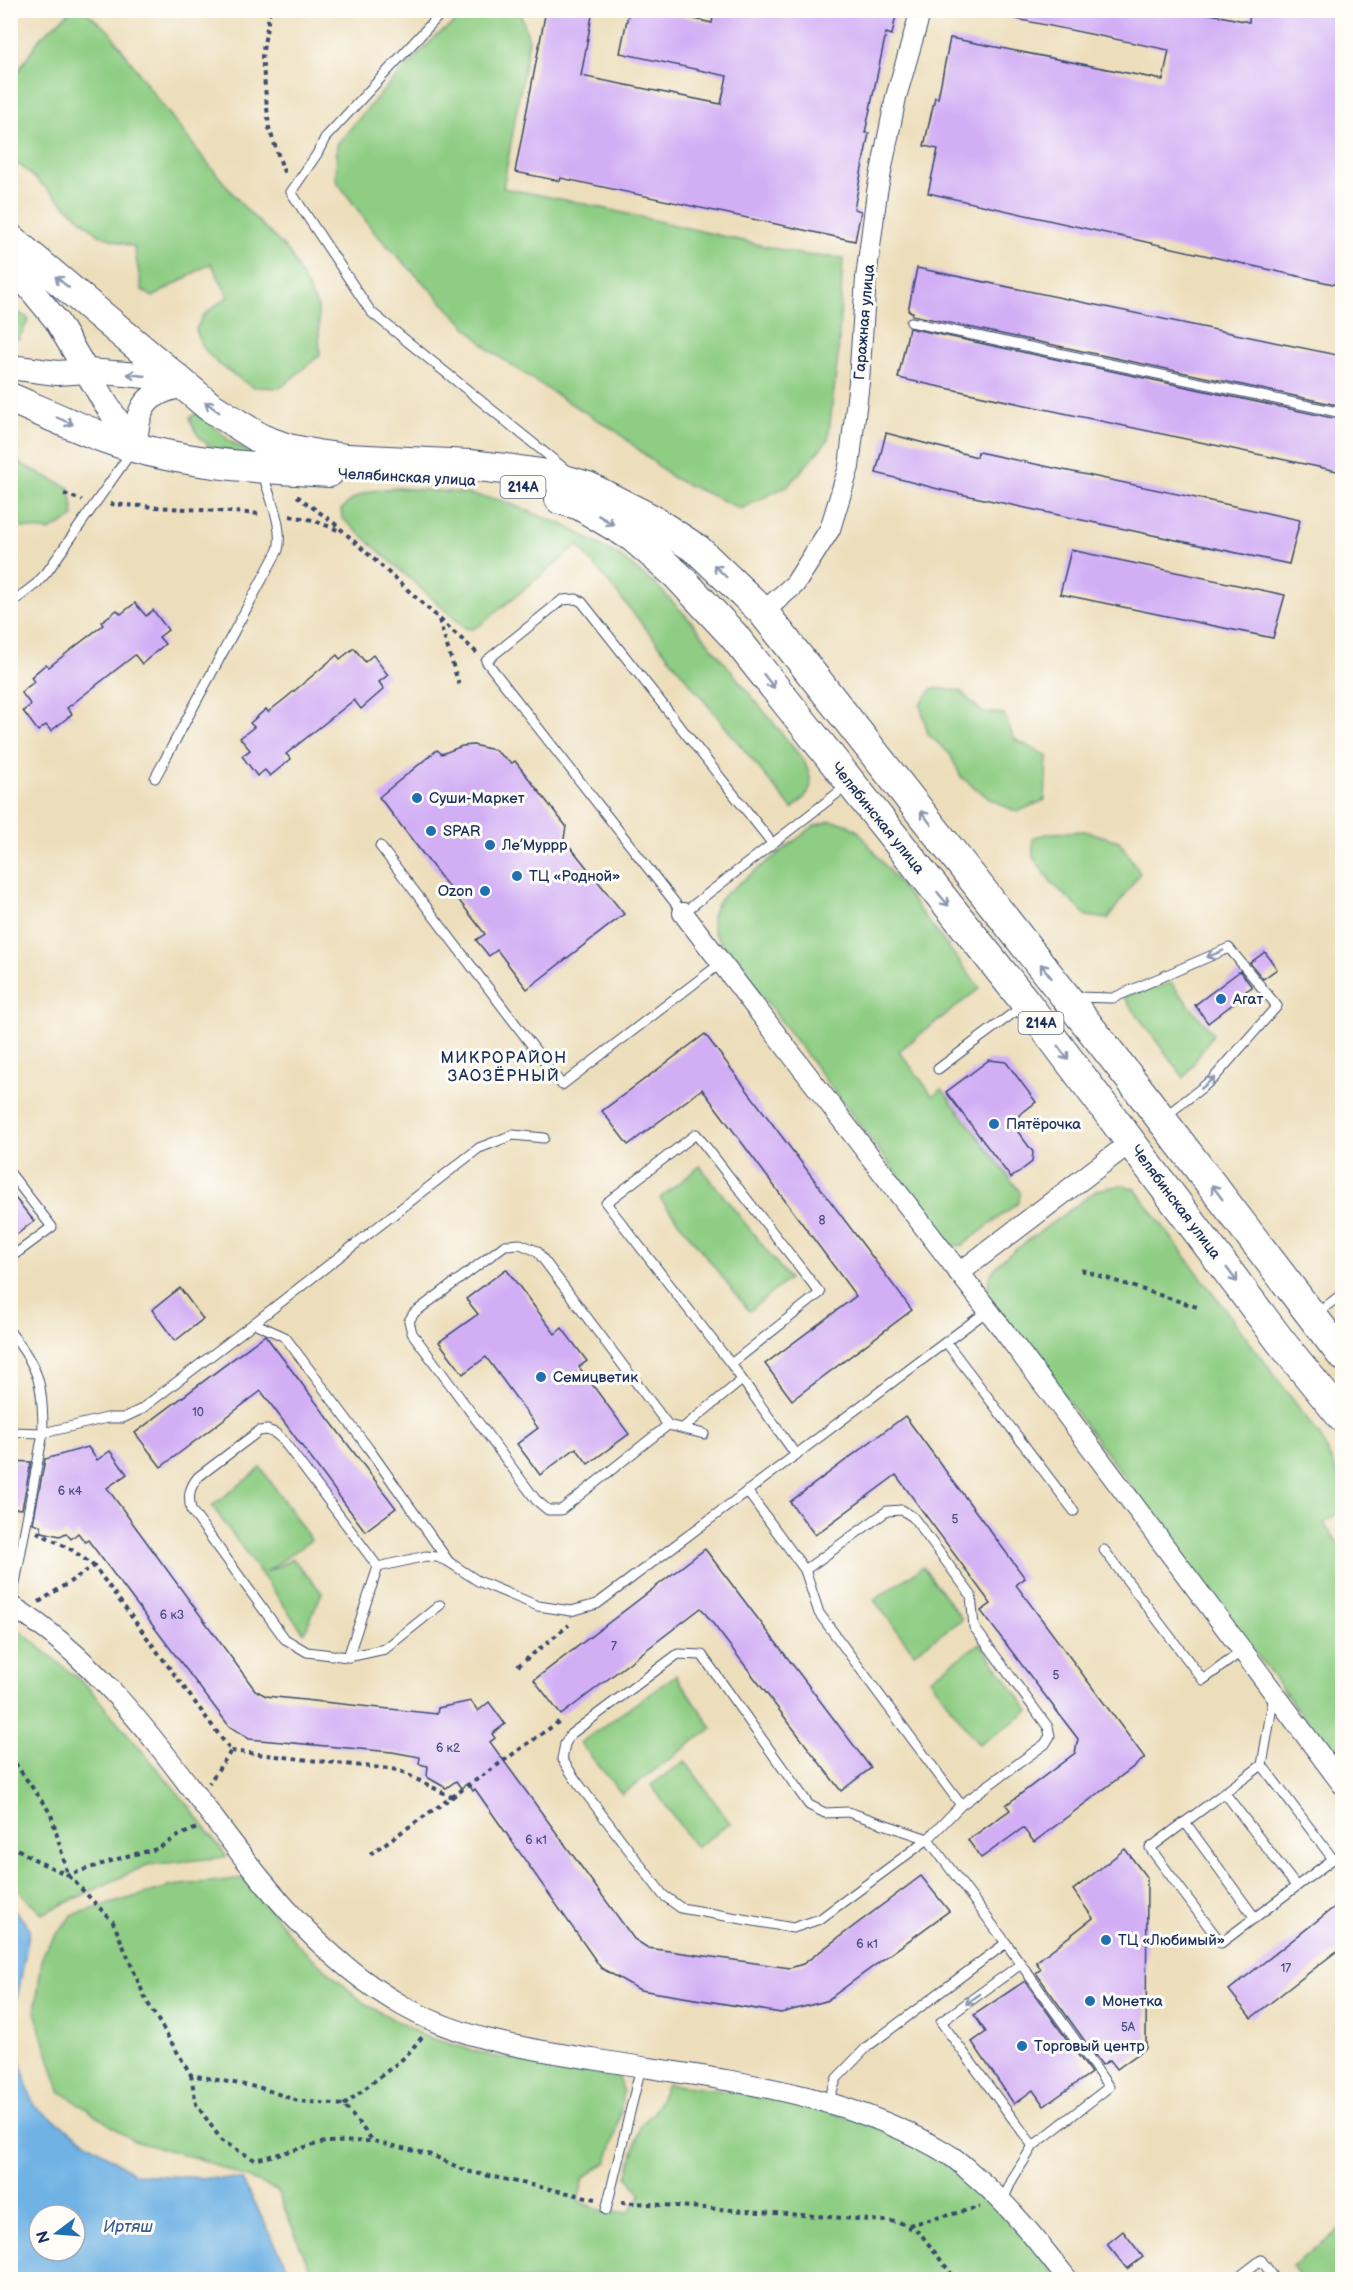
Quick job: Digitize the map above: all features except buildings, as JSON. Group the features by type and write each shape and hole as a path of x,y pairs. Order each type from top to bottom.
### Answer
{"main road":[{"name":"Челябинская улица","path":"10,239 184,385 218,412 261,439 317,455 503,469 548,475 588,487 650,518 698,549 763,612 1066,997 1342,1355"},
{"name":"Челябинская улица","path":"10,398 108,439 169,455 261,469 514,484 580,505 633,537 677,575 733,635 1026,1004 1281,1342 1342,1417"},
{"path":"733,635 763,612"},
{"path":"1131,1142 1161,1119"},
{"path":"1281,1342 1312,1317"}],"street":[{"name":"Гаражная улица","path":"763,612 795,584 830,529 849,466 859,382 866,278 877,192 896,97 921,10"},
{"path":"10,264 56,320 135,447"},
{"path":"10,367 57,373 88,371 155,377 184,385"},
{"path":"135,447 139,414 146,402 161,391 184,385"},
{"path":"683,913 959,1273 1342,1784"},
{"path":"959,1273 1131,1142"},
{"path":"15,1608 66,1646 89,1667 138,1721 199,1797 215,1821 300,1923 333,1955 366,1982 401,2005 433,2021 476,2037 521,2047 754,2086 867,2114 953,2158 1003,2200 1025,2224 1068,2280"}],"lane":[{"path":"444,10 325,138 291,192 371,312 588,487"},
{"path":"911,322 1342,413"},
{"path":"10,603 36,584 47,572 135,447"},
{"path":"155,777 278,550 280,540 261,469"},
{"path":"772,843 582,602 576,598 562,600 486,661 683,913 850,783"},
{"path":"380,846 562,1085 721,963"},
{"path":"1066,997 1113,998 1229,948 1277,1006 1214,1079 1161,1119"},
{"path":"938,1069 1026,1004"},
{"path":"731,1364 820,1293 696,1134 606,1203 731,1364 796,1455"},
{"path":"10,1432 43,1432 107,1418 123,1418 140,1410 479,1148 513,1135 544,1138"},
{"path":"10,1173 52,1227 10,1258"},
{"path":"668,1425 561,1510 548,1510 536,1500 412,1333 409,1321 414,1313 505,1245 520,1244 537,1251 668,1425 704,1434"},
{"path":"1312,1317 1342,1295"},
{"path":"378,1567 426,1556 437,1557 478,1581 538,1606 571,1611 597,1604 987,1311"},
{"path":"254,1323 285,1337 369,1449 449,1562"},
{"path":"10,1332 28,1354 41,1385 43,1432 26,1526 15,1608"},
{"path":"946,1341 1074,1511"},
{"path":"683,1428 742,1380"},
{"path":"378,1567 282,1438 275,1433 267,1430 259,1431 192,1484 189,1501 197,1521 285,1639 306,1652 348,1657 385,1649 440,1605"},
{"path":"747,1491 805,1570 819,1613 961,1804"},
{"path":"805,1570 887,1511 902,1510 913,1517 971,1595 974,1627 1048,1727 1050,1736 1045,1744 961,1804 928,1839 820,1919 794,1928 681,1908 663,1895 562,1759 565,1744 571,1734 678,1654 702,1655 809,1804 825,1813 848,1812 928,1839 1006,1943 1109,2088 1032,2146 1003,2200"},
{"path":"1104,1550 1203,1680 1242,1651"},
{"path":"348,1657 378,1567"},
{"path":"1262,1765 1333,1859 1221,1943 1150,1848 1262,1765 1274,1693"},
{"path":"1224,1792 1296,1886"},
{"path":"1185,1822 1255,1918"},
{"path":"827,2103 837,2078 868,2046 1006,1943"},
{"path":"1021,1964 941,2022 1032,2146"},
{"path":"608,2206 641,2067"},
{"path":"1235,2280 1261,2260 1276,2280"}],"path":[{"path":"270,10 262,56 269,129 291,192"},
{"path":"261,469 344,532 486,661"},
{"path":"64,494 94,503 298,516 344,532"},
{"path":"439,619 460,688"},
{"path":"1080,1269 1197,1307"},
{"path":"26,1526 72,1550 94,1566 231,1751 398,1770 452,1797"},
{"path":"15,1608 94,1566"},
{"path":"518,1666 597,1604"},
{"path":"370,1854 560,1721"},
{"path":"199,1797 231,1751"},
{"path":"10,1756 51,1814 68,1875"},
{"path":"68,1875 157,1849 180,1835 215,1821"},
{"path":"10,1845 68,1875 113,1922 146,2000 190,2075 196,2104 222,2141 255,2160 326,2142 373,2141 432,2155 466,2171 530,2184 608,2206 899,2222 920,2233 956,2280"},
{"path":"190,2075 261,2088 298,2101 344,2105 405,2057 433,2021"},
{"path":"344,2105 373,2141"},
{"path":"908,2226 1003,2200"}],"green space":[{"path":"72,10 85,11 109,31 201,155 243,206 289,252 318,308 320,355 280,388 252,387 217,363 201,345 196,329 203,316 228,296 211,263 153,297 142,290 134,247 99,235 21,166 11,161 11,82 40,38"},
{"path":"472,11 520,11 529,40 503,188 576,202 803,255 843,258 838,356 828,440 789,485 741,509 673,478 616,431 489,350 374,232 336,180 337,144 381,93 436,36"},
{"path":"11,308 29,319 19,339 11,337"},
{"path":"196,414 203,417 231,442 265,460 230,453 209,445 194,429 190,417"},
{"path":"11,459 70,488 74,517 49,531 11,526"},
{"path":"398,488 461,493 500,500 564,525 621,557 657,586 691,621 804,761 811,783 808,793 792,809 578,545 479,626 472,629 465,628 342,518 341,510 354,498 367,492"},
{"path":"933,688 960,691 982,712 1004,714 1014,739 1047,756 1045,800 1017,812 990,799 961,777 950,754 928,734 920,704"},
{"path":"830,821 845,823 859,832 980,988 899,1051 933,1096 942,1089 1020,1192 1019,1202 963,1245 950,1244 714,933 713,912 724,895 814,826"},
{"path":"1085,831 1119,841 1140,873 1108,919 1087,916 1052,883 1033,857 1033,837"},
{"path":"1171,983 1213,1034 1184,1078 1123,996"},
{"path":"700,1166 789,1279 749,1311 660,1198"},
{"path":"1122,1185 1135,1189 1320,1436 1342,1484 1342,1509 1324,1524 1342,1548 1342,1769 988,1295 991,1275 1004,1258 1097,1190"},
{"path":"261,1468 311,1540 266,1572 293,1559 322,1593 304,1633 212,1506"},
{"path":"923,1567 962,1619 914,1653 874,1600"},
{"path":"10,1623 87,1686 189,1806 227,1857 147,1865 42,1914 11,1883"},
{"path":"980,1643 1029,1711 979,1745 930,1679"},
{"path":"676,1675 712,1728 622,1794 580,1743"},
{"path":"685,1761 730,1823 696,1848 651,1785"},
{"path":"245,1878 298,1945 364,2003 423,2036 492,2056 619,2077 623,2091 621,2107 607,2162 584,2177 578,2201 608,2213 629,2212 641,2195 627,2177 641,2124 653,2114 667,2084 767,2096 879,2125 964,2174 1049,2264 1057,2279 314,2279 277,2190 200,2159 134,2141 60,2091 35,2012 43,1952 72,1915 172,1886"},
{"path":"1342,2228 1342,2279 1302,2279 1292,2266"}],"water":[{"path":"11,1907 30,1928 11,2033"},
{"name":"Иртяш","path":"11,2033 34,2106 135,2174 242,2180 294,2279 11,2279"}],"place":[{"name":"Суши-Маркет","path":"417,798"},
{"name":"SPAR","path":"431,831"},
{"name":"Ле’Муррр","path":"490,845"},
{"name":"ТЦ «Родной»","path":"517,876"},
{"name":"Ozon","path":"485,891"},
{"name":"Агат","path":"1221,999"},
{"name":"Пятёрочка","path":"994,1124"},
{"name":"Семицветик","path":"541,1377"},
{"name":"ТЦ «Любимый»","path":"1106,1940"},
{"name":"Монетка","path":"1090,2001"},
{"name":"Торговый центр","path":"1022,2046"}],"district":[{"name":"МИКРОРАЙОН ЗАОЗЁРНЫЙ","path":"504,1066"}]}
